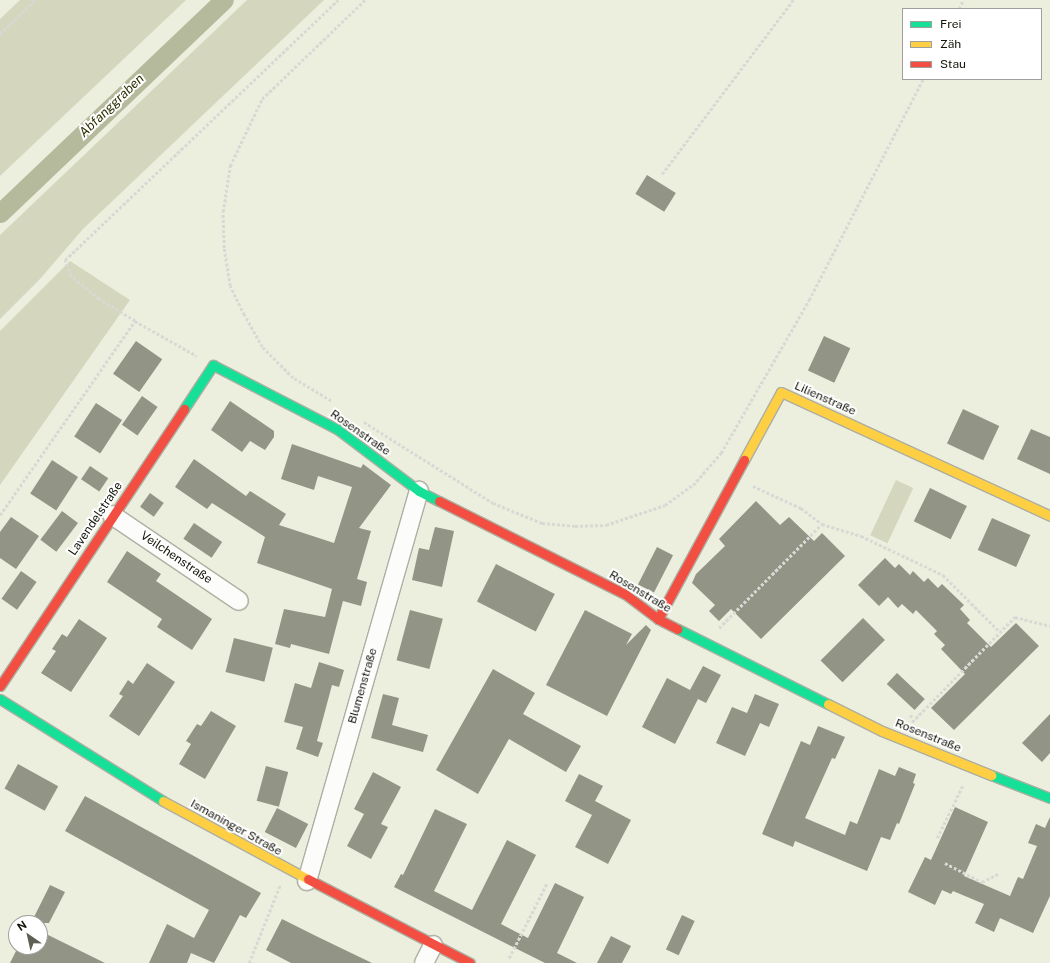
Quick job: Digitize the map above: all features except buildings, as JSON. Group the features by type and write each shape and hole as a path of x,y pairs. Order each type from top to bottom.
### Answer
{"street":[{"name":"Rosenstraße","path":"213,365 337,429 419,491 625,594 658,618 882,731 1050,798"},
{"name":"Lavendelstraße","path":"0,686 112,515 213,365"},
{"name":"Lilienstraße","path":"658,618 781,392 1050,516"},
{"name":"Blumenstraße","path":"307,881 419,491"},
{"name":"Veilchenstraße","path":"112,515 239,601"},
{"name":"Ismaninger Straße","path":"0,699 107,768 307,881 470,963"},
{"path":"424,963 433,945"}],"path":[{"path":"0,34 35,0"},
{"path":"213,365 99,299 71,276 65,260 338,0"},
{"path":"333,403 293,378 262,346 244,315 230,286 224,248 223,212 230,166 262,99 365,0"},
{"path":"662,174 793,0"},
{"path":"360,420 493,503 542,523 576,526 606,525 665,505 693,485 721,453 809,300 922,80"},
{"path":"0,515 135,321"},
{"path":"734,478 801,508 822,524 861,536 943,575 999,631"},
{"path":"710,644 717,630 822,524"},
{"path":"904,739 914,718 999,631 1015,617 1050,626"},
{"path":"910,715 914,718"},
{"path":"937,838 972,766"},
{"path":"945,864 982,882 998,874"},
{"path":"249,963 286,869"},
{"path":"509,958 547,883"}],"green space":[{"path":"20,0 186,0 0,176 0,19"},
{"path":"247,0 324,0 83,229 40,279 0,319 0,235"},
{"path":"70,261 130,300 0,485 0,331"},
{"path":"896,480 913,488 887,543 870,535"}],"waterway":[{"name":"Abfanggraben","path":"0,213 224,0"}],"traffic: fast":[{"path":"184,409 213,365 337,429 419,491 439,501"},
{"path":"678,629 828,704"},
{"path":"0,699 163,801"},
{"path":"991,775 1050,798"}],"traffic: slow":[{"path":"744,460 781,392 1050,516"},
{"path":"828,704 882,731 991,775"},
{"path":"163,801 308,879"}],"traffic: jam":[{"path":"0,686 184,409"},
{"path":"658,619 744,460"},
{"path":"439,501 625,594 658,619 678,629"},
{"path":"308,879 470,963"}]}
